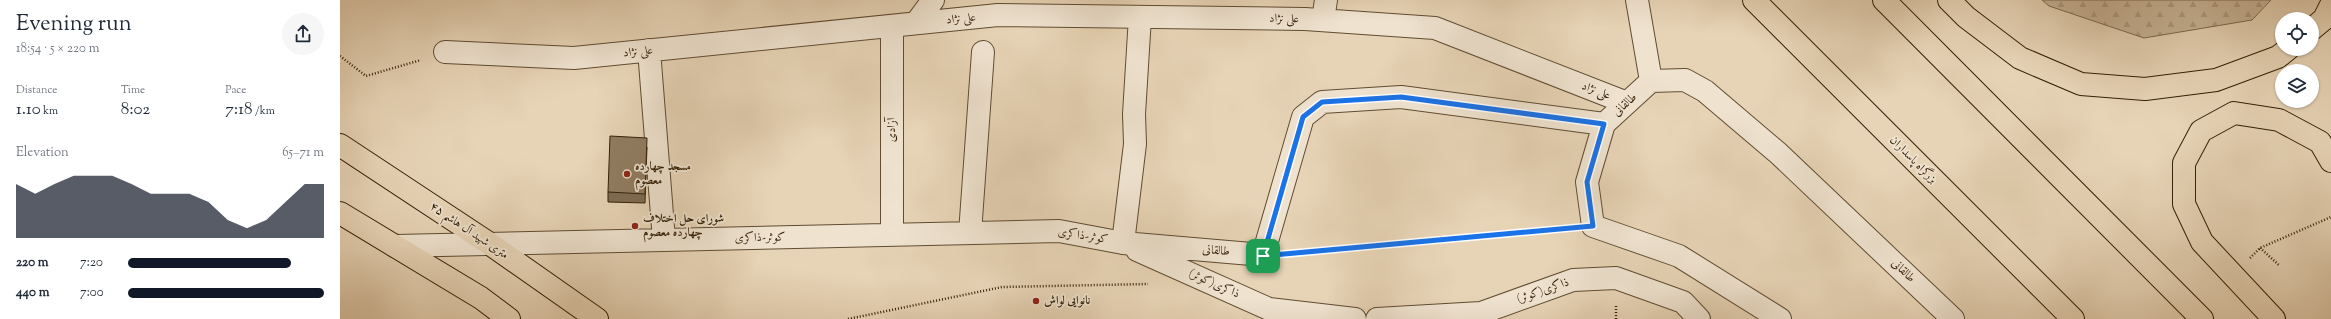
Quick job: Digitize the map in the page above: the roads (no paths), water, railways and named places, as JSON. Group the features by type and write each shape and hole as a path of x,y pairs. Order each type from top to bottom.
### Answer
{"main road":[{"name":"بزرگراه پاسداران","path":"1754,0 2073,319"},
{"path":"1884,0 2202,319"},
{"path":"1949,0 1966,17 2020,58 2081,84 2145,89 2216,80 2279,56"},
{"path":"2319,23 2324,19 2331,5"},
{"path":"2274,319 2202,242 2184,204 2184,163 2201,131 2234,113 2279,120 2320,142 2331,160"},
{"name":"۴۵ متری شهید آل هاشم","path":"340,145 490,244 597,319"},
{"path":"340,213 481,298 509,319"}],"street":[{"path":"916,23 933,0"},
{"path":"1637,0 1652,81"},
{"name":"علی نژاد","path":"445,52 574,58 998,15 1088,8 1140,17 1325,10 1435,28 1627,103"},
{"path":"1123,243 1135,144 1134,114 1140,17"},
{"name":"آزادی","path":"892,26 892,235"},
{"path":"649,50 664,240"},
{"path":"970,233 983,52"},
{"name":"طالقانی","path":"1123,243 1263,256 1303,117 1322,102 1401,97 1604,124 1652,81 1685,80 1705,91 1778,153 1953,319"},
{"path":"1604,124 1587,182 1593,226 1679,256 1780,319"},
{"name":"کوثر-ذاکری","path":"395,246 1059,231 1123,243"},
{"name":"ذاکری(کوثر)","path":"1123,243 1268,309 1355,319"},
{"name":"ذاکری(کوثر)","path":"1377,319 1481,313 1573,280 1616,278 1683,302 1699,319"}],"place":[{"name":"مسجد چهارده معصوم","path":"627,174"},
{"name":"شورای حل اختلاف چهارده معصوم","path":"635,226"},
{"name":"نانوایی لواش","path":"1036,301"}]}
